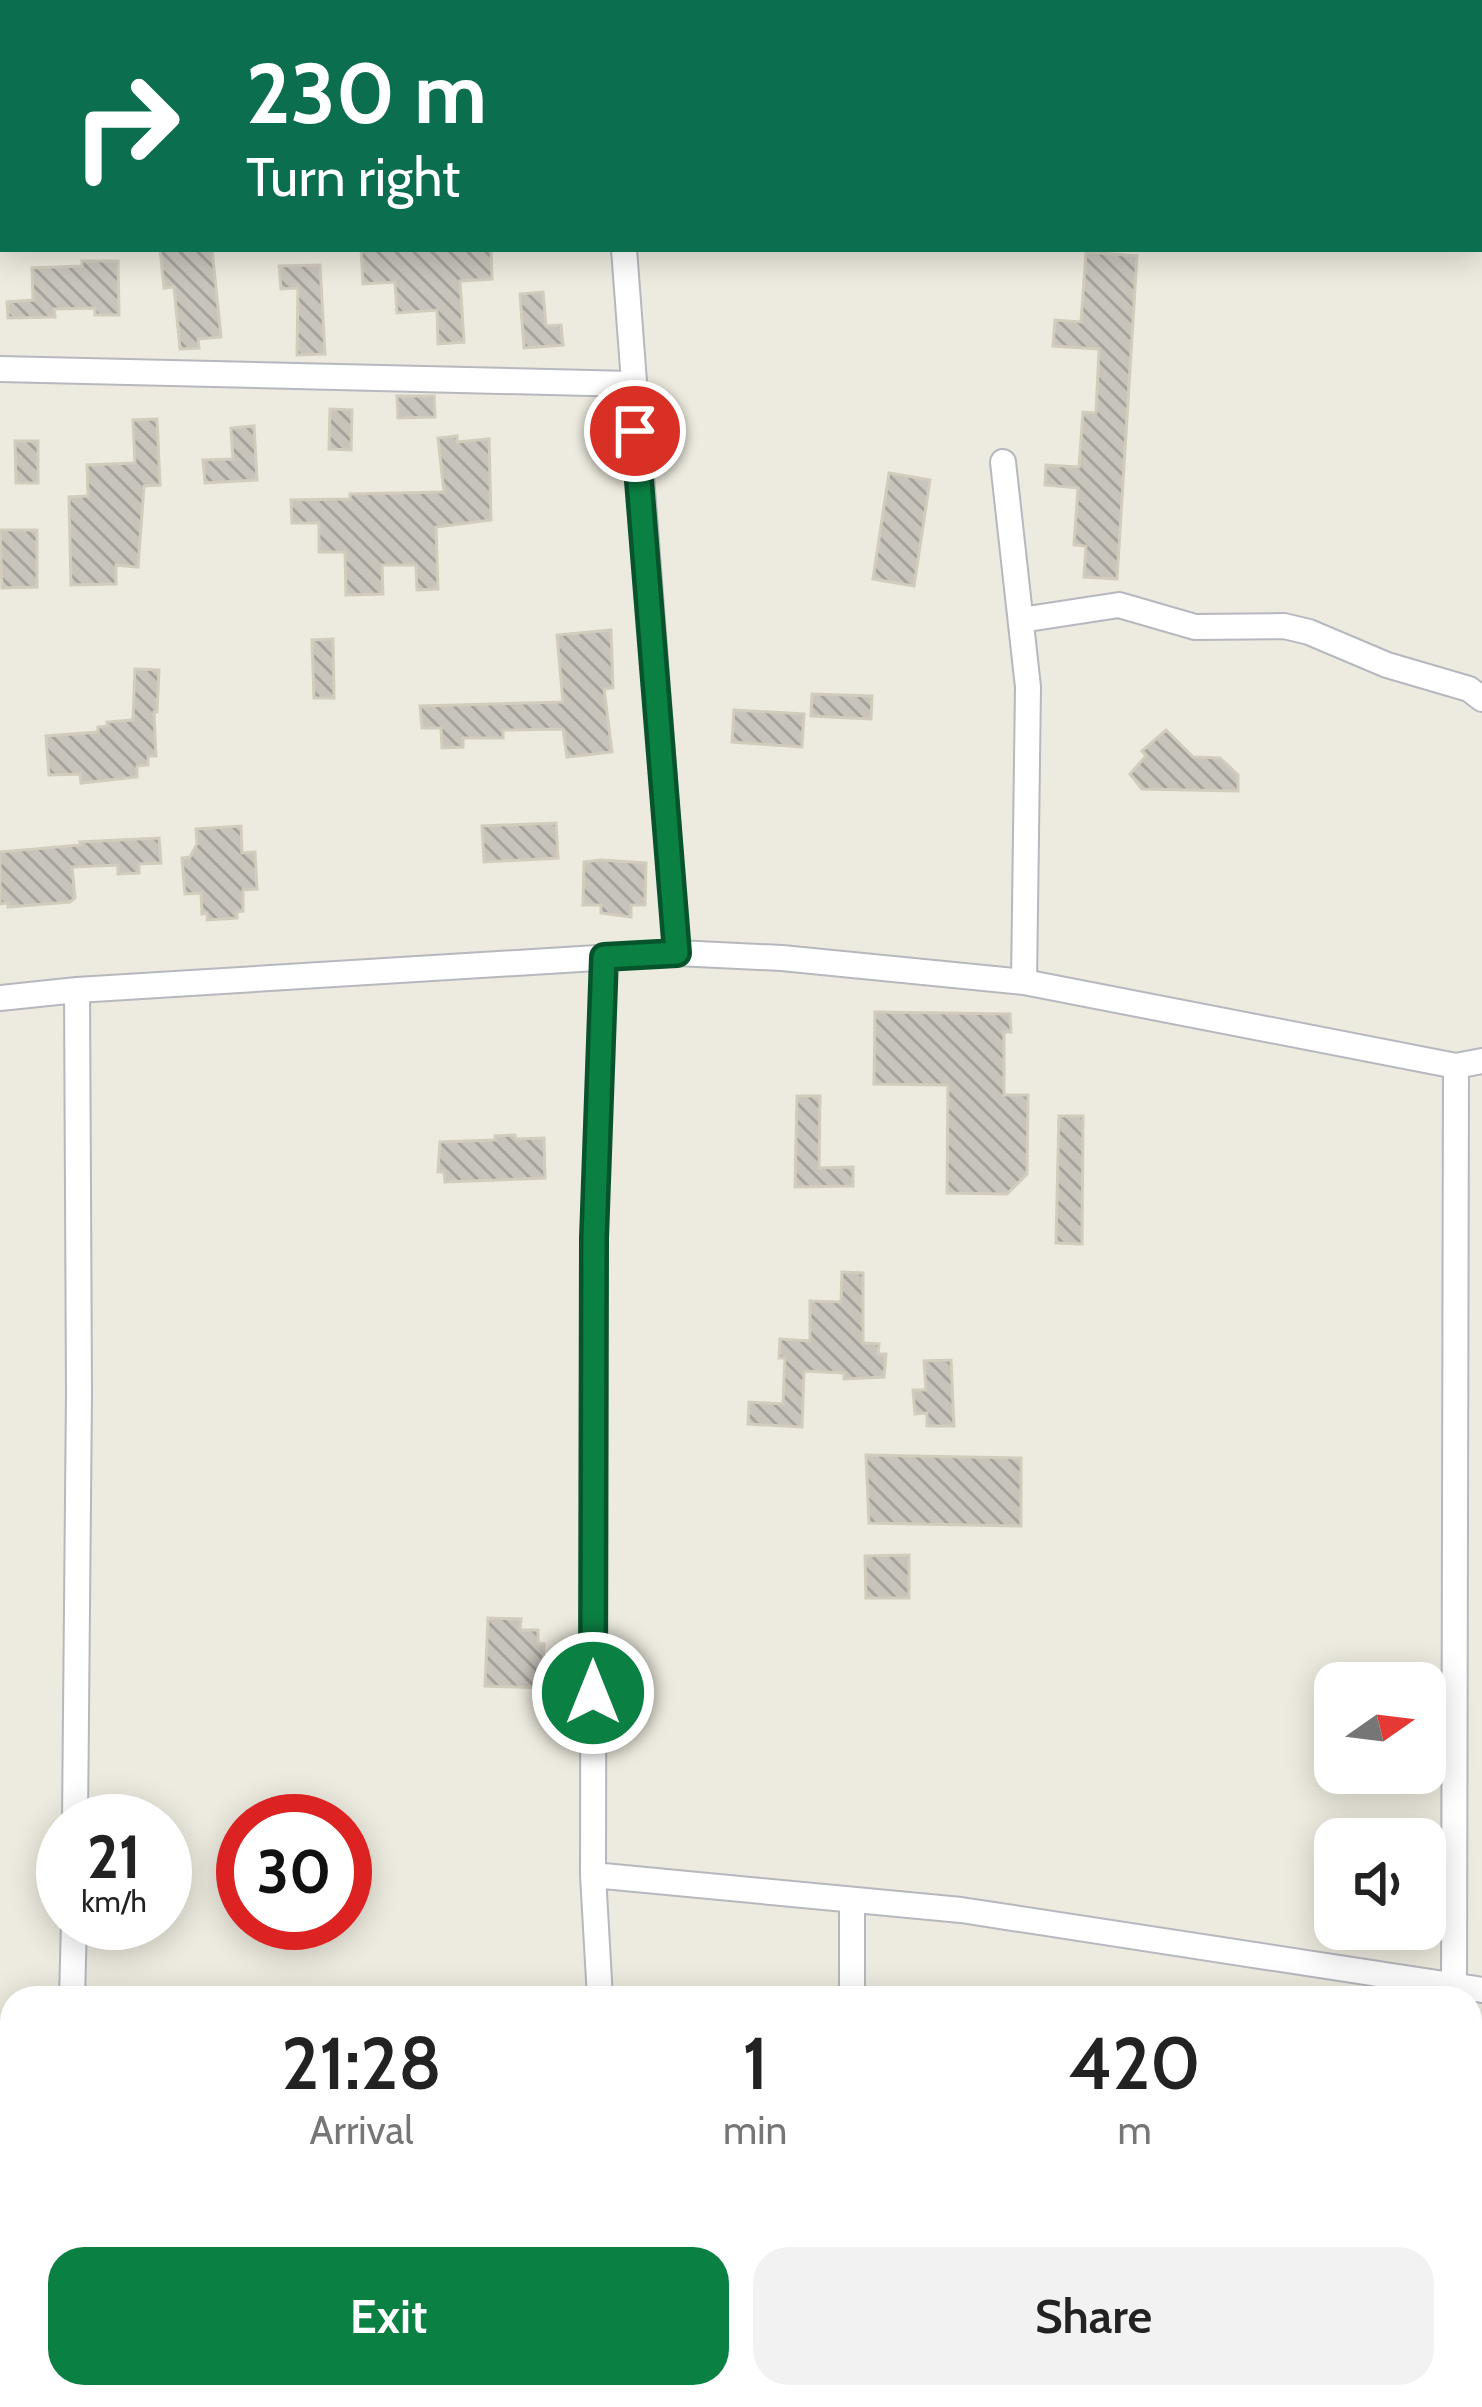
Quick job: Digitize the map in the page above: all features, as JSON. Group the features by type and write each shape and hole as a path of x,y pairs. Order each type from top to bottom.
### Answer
{"street":[{"path":"624,252 677,953"},
{"path":"0,369 631,384"},
{"path":"1003,462 1028,687 1024,982"},
{"path":"1021,620 1119,605 1196,627 1284,626 1469,689 1482,699"},
{"path":"0,998 677,953 782,958 1024,982 1456,1066 1482,1061"},
{"path":"599,1986 593,1875 594,1238 604,957"},
{"path":"75,1794 76,990"},
{"path":"1454,1986 1456,1066"},
{"path":"593,1875 961,1910 1442,1986"},
{"path":"852,1900 852,1986"},
{"path":"72,1986 73,1950"}],"building":[{"path":"160,252 212,252 221,337 198,339 199,348 180,349 174,287 164,288"},
{"path":"361,252 491,252 492,279 460,281 464,342 438,344 437,310 397,313 395,282 363,284"},
{"path":"1086,252 1137,256 1117,579 1084,577 1086,546 1074,545 1078,488 1045,485 1046,465 1079,467 1083,412 1096,413 1099,349 1053,346 1055,320 1081,322"},
{"path":"82,261 118,261 119,315 95,315 95,308 54,309 55,317 8,318 7,302 33,300 32,268 82,266"},
{"path":"320,265 325,354 297,355 298,288 281,289 279,266"},
{"path":"543,292 546,326 561,325 563,345 524,348 520,294"},
{"path":"397,396 434,396 435,417 398,418"},
{"path":"330,409 352,410 351,450 329,449"},
{"path":"157,419 160,485 144,486 138,567 116,565 116,584 71,585 69,497 88,496 87,465 135,463 133,420"},
{"path":"254,426 257,480 205,483 203,460 233,459 231,428"},
{"path":"457,436 457,442 489,439 491,520 436,527 438,589 417,590 416,565 382,565 383,594 346,595 345,552 319,552 319,523 292,523 291,500 444,492 438,438"},
{"path":"15,441 38,441 38,483 16,483"},
{"path":"889,473 930,480 914,586 873,579"},
{"path":"0,530 37,530 37,587 2,588"},
{"path":"611,630 613,688 604,689 612,752 567,757 563,729 503,730 503,738 463,738 463,747 442,748 441,728 422,728 420,706 563,702 557,635"},
{"path":"333,639 334,698 314,698 312,640"},
{"path":"135,669 159,670 156,756 148,756 148,765 137,766 137,777 81,783 80,774 49,775 46,736 98,732 107,722 133,720"},
{"path":"812,694 872,696 871,719 811,716"},
{"path":"734,710 804,714 802,747 732,742"},
{"path":"1166,730 1193,757 1220,758 1238,775 1238,791 1142,789 1130,774 1146,756 1142,751"},
{"path":"556,823 558,858 484,862 482,826"},
{"path":"241,826 242,853 255,852 257,889 243,890 243,911 237,912 237,918 207,920 201,893 185,894 182,858 190,857 197,844 196,829"},
{"path":"159,838 161,863 139,864 139,873 118,874 118,865 72,867 75,898 70,902 0,904 0,852"},
{"path":"584,862 646,863 645,905 631,905 631,917 601,913 601,905 583,905"},
{"path":"875,1012 1010,1014 1011,1032 1004,1032 1004,1095 1028,1095 1027,1174 1007,1194 947,1193 948,1085 874,1084"},
{"path":"797,1096 820,1096 819,1168 853,1167 853,1186 795,1187"},
{"path":"1059,1116 1083,1116 1082,1244 1056,1243"},
{"path":"515,1135 516,1139 544,1138 545,1178 445,1182 444,1172 438,1172 440,1142"},
{"path":"842,1272 863,1273 863,1343 879,1344 878,1354 886,1354 884,1377 844,1379 844,1373 804,1371 802,1427 748,1424 749,1402 783,1404 785,1358 779,1358 780,1339 810,1341 810,1301 841,1302"},
{"path":"951,1360 954,1426 927,1426 927,1413 915,1414 913,1390 926,1390 924,1361"},
{"path":"866,1455 1021,1458 1021,1526 869,1523"},
{"path":"909,1555 909,1598 866,1598 865,1556"},
{"path":"488,1618 521,1619 520,1630 538,1630 538,1643 544,1644 542,1688 485,1686"}],"route":[{"path":"593,1693 594,1238 604,957 677,953 635,431"}]}
